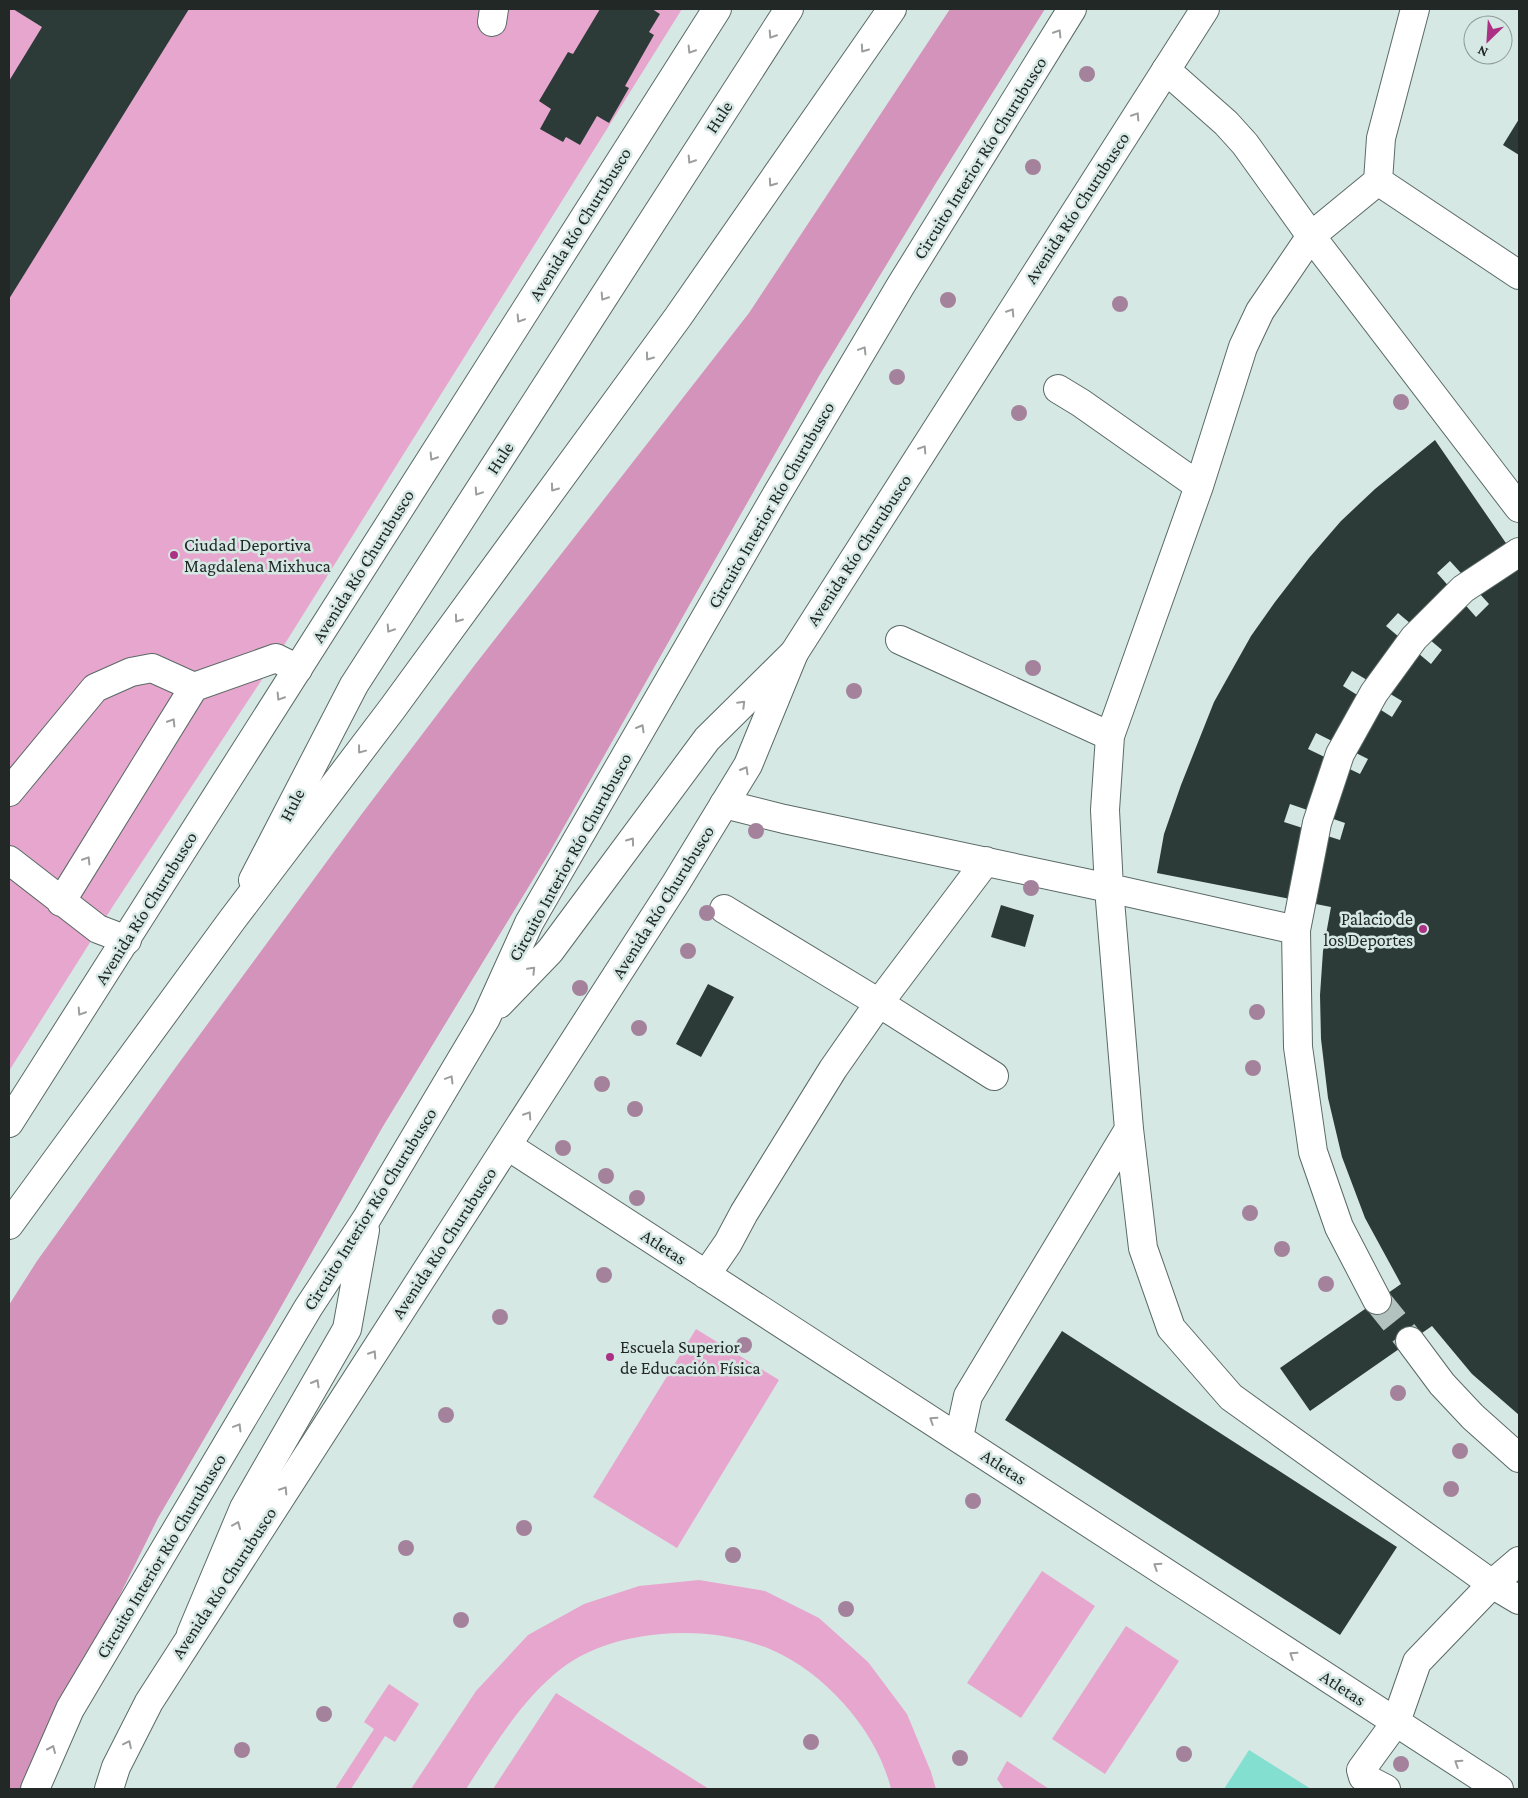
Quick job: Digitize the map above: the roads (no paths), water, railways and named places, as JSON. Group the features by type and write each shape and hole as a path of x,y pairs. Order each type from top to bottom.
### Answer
{"main road":[{"name":"Avenida Río Churubusco","path":"9,1123 717,9"},
{"name":"Hule","path":"232,920 354,685 789,9"},
{"path":"9,1225 232,920 392,709 678,318 892,9"},
{"name":"Circuito Interior Río Churubusco","path":"35,1789 70,1709 308,1308 367,1218 486,1018 529,923 769,507 901,285 1072,9"},
{"name":"Avenida Río Churubusco","path":"109,1789 116,1767 149,1702 191,1634 508,1146 676,883 748,765 794,653 1205,9"},
{"path":"1415,9 1383,129 1378,181 1312,236 1260,311 1243,347 1199,486 1110,736 1105,810 1109,888 1128,1129 1144,1248 1172,1328 1231,1397 1492,1584 1519,1600"},
{"path":"1166,70 1226,123 1245,144 1312,236 1519,508"},
{"path":"1378,181 1519,275"},
{"path":"1058,389 1081,403 1199,486"},
{"path":"1377,1300 1339,1226 1313,1152 1298,1047 1296,930 1317,823 1340,754 1374,693 1414,638 1463,588 1519,552"},
{"path":"900,640 1110,736"},
{"path":"486,1018 550,951 707,739 794,653"},
{"path":"61,902 194,687 276,658 298,670"},
{"path":"9,792 95,688 131,672 152,668 194,687"},
{"path":"724,804 784,819 986,861 1296,930"},
{"path":"9,860 98,930 127,940"},
{"path":"706,1275 728,1243 744,1212 833,1069 879,1003 986,861"},
{"path":"724,909 879,1003 994,1076"},
{"path":"959,1437 968,1396 1128,1129"},
{"name":"Atletas","path":"508,1146 1499,1789"},
{"path":"191,1634 244,1508 348,1328 367,1218"},
{"path":"1410,1341 1442,1384 1473,1417 1519,1458"},
{"path":"1386,1789 1363,1777 1361,1770 1396,1722 1417,1662 1492,1584 1519,1561"}],"tunnel":[{"path":"1377,1300 1410,1341"}],"place":[{"name":"Ciudad Deportiva Magdalena Mixhuca","path":"174,555"},
{"name":"Palacio de los Deportes","path":"1423,929"},
{"name":"Escuela Superior de Educación Física","path":"610,1357"}]}
